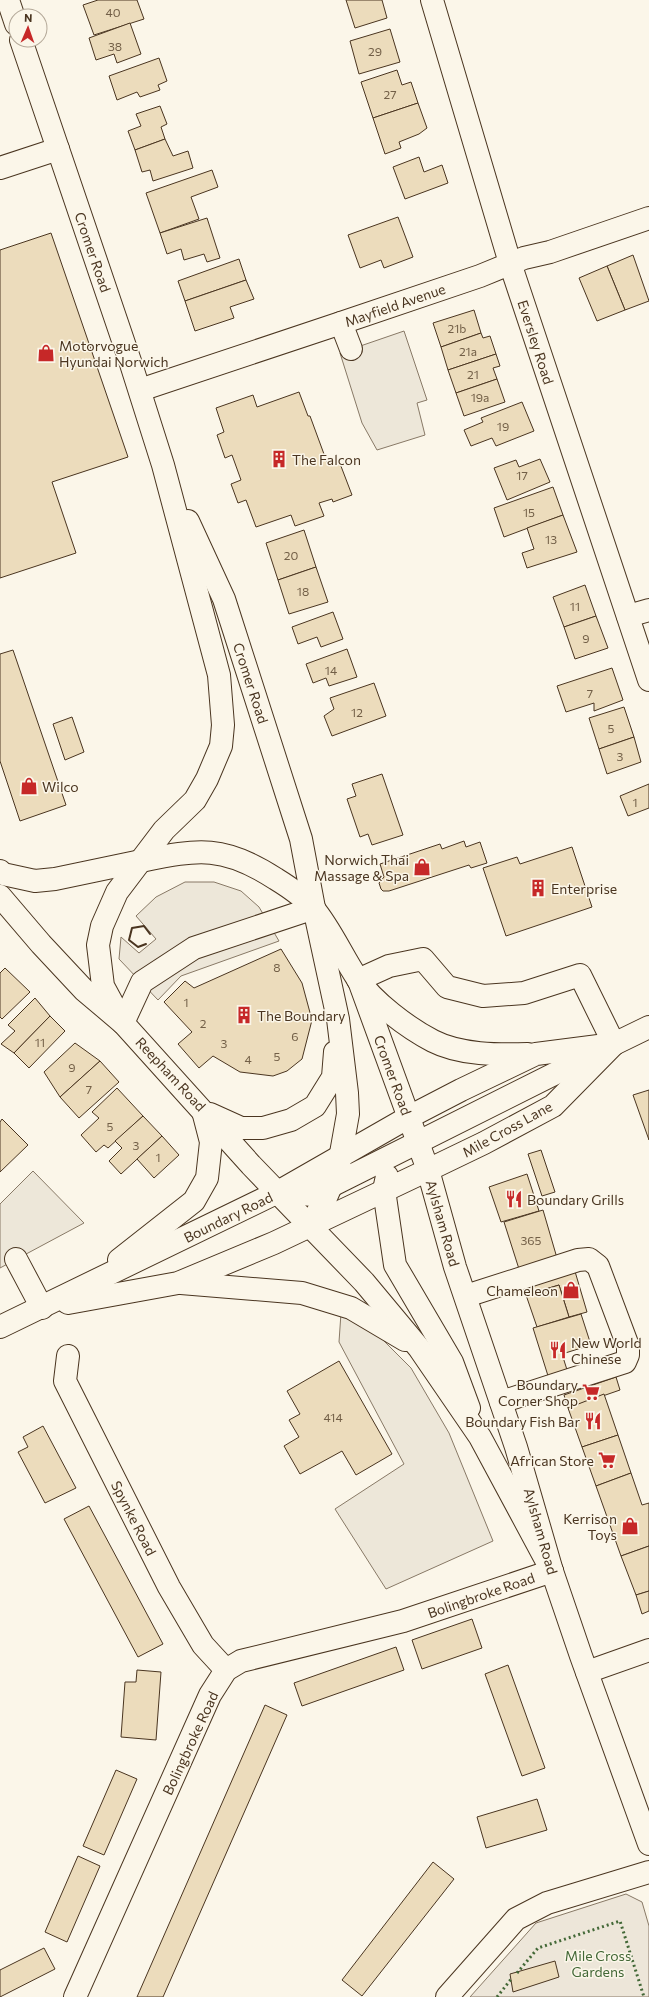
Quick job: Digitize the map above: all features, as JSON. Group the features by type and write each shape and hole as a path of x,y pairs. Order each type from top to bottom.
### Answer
{"main road":[{"name":"Eversley Road","path":"432,0 510,263 649,680"},
{"name":"Cromer Road","path":"24,48 140,390 163,465 218,675 223,725 221,746 207,779 195,800 164,830 141,860"},
{"path":"0,168 58,149"},
{"name":"Mayfield Avenue","path":"140,390 480,276 510,263 649,218"},
{"path":"341,323 351,349"},
{"name":"Cromer Road","path":"163,465 224,599 301,839 338,1019 347,1093 348,1114 338,1170 325,1200 309,1226"},
{"path":"628,616 649,610"},
{"path":"0,872 35,881 55,879 182,852 217,852 243,859 290,888 314,908"},
{"name":"Reepham Road","path":"123,1023 102,986 98,945 102,926 117,892 141,860"},
{"name":"Reepham Road","path":"0,896 41,944 84,990 123,1023 203,1112 241,1128 263,1128 291,1120 315,1106 333,1077 338,1019"},
{"name":"Cromer Road","path":"314,908 358,980 428,1170"},
{"path":"123,1023 142,982 194,948 314,908"},
{"path":"278,1192 313,1195 392,1154 488,1108 614,1044 580,976 524,993 483,996 448,987 423,959 389,966 358,980"},
{"name":"Cromer Road","path":"358,980 395,1018 434,1042 451,1048 495,1055 536,1054"},
{"name":"Mile Cross Lane","path":"409,1117 536,1054 614,1044 649,1027"},
{"name":"Mile Cross Lane","path":"428,1170 543,1115 614,1044"},
{"path":"203,1112 251,1165 364,1282 418,1348 480,1437 552,1571"},
{"name":"Boundary Road","path":"42,1308 114,1264 194,1201 207,1178 211,1142 203,1112"},
{"path":"409,1117 392,1154 384,1190 395,1265 408,1290 452,1362 480,1437"},
{"name":"Boundary Road","path":"0,1327 42,1308 278,1192 409,1117"},
{"name":"Boundary Road","path":"42,1308 178,1283 309,1226 428,1170"},
{"name":"Aylsham Road","path":"428,1170 455,1267 516,1447 552,1571 649,1844"},
{"path":"16,1259 42,1308"},
{"path":"466,1296 578,1260 589,1259 598,1266 628,1346 628,1354 625,1362 501,1402"},
{"path":"178,1283 302,1292 351,1308 418,1348"},
{"name":"Spynke Road","path":"68,1356 65,1381 165,1580 203,1645 226,1670"},
{"name":"Bolingbroke Road","path":"75,1997 210,1695 226,1670 241,1661 403,1621 552,1571"},
{"path":"587,1672 649,1650"},
{"path":"447,1997 516,1919 547,1902 649,1872"}],"green space":[{"name":"Mile Cross Gardens","path":"626,1894 642,1902 649,1926 649,1997 470,1997 536,1923"}],"shaded area":[{"path":"404,331 427,400 417,403 425,435 377,450 362,423 340,353"},
{"path":"185,882 214,882 241,891 259,907 279,941 181,976 158,1000 119,959 121,937 139,953 156,939 136,916 156,897"},
{"path":"33,1171 84,1223 0,1268 0,1204"},
{"path":"341,1313 381,1338 411,1368 449,1433 493,1541 386,1589 335,1509 404,1464 339,1342"}],"building":[{"path":"98,0 137,0 144,19 94,35 83,5"},
{"path":"346,0 382,0 387,18 355,28"},
{"path":"130,23 141,54 117,63 114,54 96,60 89,38"},
{"path":"390,29 400,62 359,74 350,41"},
{"path":"159,58 167,81 158,85 160,90 140,97 137,92 117,100 109,76"},
{"path":"397,70 402,85 411,82 418,103 373,118 361,82"},
{"path":"418,103 427,128 419,134 399,142 401,148 385,154 373,118"},
{"path":"160,106 167,124 161,127 165,139 135,150 128,131 141,126 136,114"},
{"path":"165,139 173,156 188,151 193,168 153,181 150,170 142,172 135,150"},
{"path":"419,157 424,172 442,165 448,183 405,199 393,167"},
{"path":"212,170 218,187 191,197 199,219 160,233 146,193"},
{"path":"398,217 413,257 384,268 381,260 360,268 348,235"},
{"path":"207,218 220,258 207,262 204,254 184,260 181,249 167,254 160,233"},
{"name":"Motorvogue Hyundai Norwich","path":"51,233 128,457 52,482 76,553 0,578 0,250"},
{"path":"633,255 649,301 625,310 607,266"},
{"path":"239,259 246,280 185,301 178,281"},
{"path":"607,266 625,310 597,321 579,278"},
{"path":"246,280 254,299 230,307 234,318 195,331 185,301"},
{"path":"474,310 481,333 441,347 433,323"},
{"path":"481,333 483,338 490,336 496,354 448,370 441,347"},
{"path":"496,354 500,366 493,368 497,379 456,393 448,370"},
{"path":"497,379 505,402 464,416 456,393"},
{"name":"The Falcon","path":"299,392 308,416 310,416 328,465 339,461 352,495 333,502 332,499 319,503 324,516 295,526 291,515 256,527 246,500 238,503 231,484 241,480 232,455 225,458 217,435 224,432 216,408 253,395 257,407"},
{"path":"522,402 534,431 496,446 492,438 471,446 464,430 483,422 481,418"},
{"path":"540,459 550,482 507,500 494,468 516,460 519,467"},
{"path":"553,487 563,515 504,537 494,508"},
{"path":"563,515 577,552 527,568 522,553 534,549 527,528"},
{"path":"304,530 316,567 278,580 266,543"},
{"path":"316,567 328,602 289,614 278,580"},
{"path":"585,585 596,616 564,627 553,597"},
{"path":"333,612 343,639 321,647 317,637 298,644 292,627"},
{"path":"596,616 608,648 575,659 564,627"},
{"path":"347,649 357,677 329,686 326,678 313,683 306,664"},
{"path":"13,650 66,805 20,821 0,761 0,654"},
{"path":"612,668 623,700 594,711 594,703 566,712 557,686"},
{"path":"374,683 386,716 332,736 324,716 334,709 330,698"},
{"path":"624,707 634,737 599,749 589,718"},
{"path":"72,717 84,752 65,760 53,724"},
{"path":"634,737 641,762 607,774 599,749"},
{"path":"382,774 403,835 372,845 368,834 360,837 347,799 356,796 352,784"},
{"path":"649,784 649,808 628,816 620,796"},
{"name":"Norwich Thai Massage & Spa","path":"464,841 466,847 480,842 487,863 471,868 469,865 389,891 383,891 381,889 379,883 384,877 380,864 440,844 442,849"},
{"name":"Enterprise","path":"572,847 592,907 506,936 483,868 517,857 520,864"},
{"name":"The Boundary","path":"281,949 302,983 312,1020 302,1059 287,1071 273,1076 240,1072 213,1056 199,1068 178,1044 192,1032 164,1002 185,981 194,988"},
{"path":"5,968 30,992 2,1019 0,1017 0,973"},
{"path":"35,998 50,1016 14,1053 1,1044 15,1031 8,1025"},
{"path":"50,1016 65,1031 29,1068 14,1053"},
{"path":"75,1043 100,1061 60,1097 44,1072"},
{"path":"100,1061 119,1082 79,1118 60,1097"},
{"path":"117,1088 143,1116 108,1148 104,1145 96,1152 81,1135 99,1118 92,1112"},
{"path":"649,1090 649,1140 633,1095"},
{"path":"143,1116 162,1136 121,1174 109,1161 122,1148 115,1141"},
{"path":"2,1119 28,1145 0,1172 0,1122"},
{"path":"162,1136 179,1155 154,1178 137,1159"},
{"path":"541,1150 555,1192 542,1196 528,1154"},
{"name":"Boundary Grills","path":"527,1174 539,1211 501,1222 489,1187"},
{"path":"543,1210 557,1258 519,1269 504,1222"},
{"name":"Chameleon","path":"574,1268 587,1312 569,1317 559,1285 526,1295 523,1284"},
{"path":"559,1285 569,1317 537,1327 526,1295"},
{"name":"New World Chinese","path":"581,1314 591,1345 562,1354 568,1373 549,1379 533,1328"},
{"path":"339,1361 392,1454 356,1475 342,1451 300,1474 284,1446 299,1437 289,1420 300,1414 287,1391"},
{"name":"Boundary Corner Shop","path":"616,1377 620,1390 568,1408 564,1395"},
{"name":"Boundary Fish Bar","path":"604,1394 618,1435 582,1447 568,1408"},
{"path":"43,1426 76,1488 45,1503 18,1452 28,1447 23,1437"},
{"name":"African Store","path":"618,1435 631,1473 596,1486 582,1447"},
{"name":"Kerrison Toys","path":"631,1473 642,1505 649,1503 649,1546 621,1556 596,1486"},
{"path":"89,1506 163,1644 138,1657 64,1519"},
{"path":"649,1546 649,1591 636,1595 621,1556"},
{"path":"649,1591 649,1611 642,1614 636,1595"},
{"path":"472,1619 482,1648 422,1669 412,1640"},
{"path":"396,1647 404,1670 302,1706 294,1683"},
{"path":"508,1665 545,1768 522,1776 485,1674"},
{"path":"137,1670 161,1672 156,1740 121,1737 125,1682 136,1682"},
{"path":"265,1705 287,1715 163,1997 137,1997"},
{"path":"116,1770 137,1779 104,1855 83,1846"},
{"path":"537,1799 547,1830 486,1848 477,1817"},
{"path":"78,1856 100,1866 67,1942 45,1932"},
{"path":"433,1862 454,1879 362,1996 342,1980"},
{"path":"44,1948 55,1969 0,1997 0,1970"},
{"path":"555,1961 559,1977 513,1992 510,1974"}],"hedge":[{"path":"517,1973 538,1948 620,1921 644,1997"},
{"path":"497,1997 512,1978"}],"wall":[{"path":"146,944 138,947 129,940 132,928 144,926 150,934"}],"place":[{"name":"Motorvogue Hyundai Norwich","path":"46,353"},
{"name":"The Falcon","path":"279,459"},
{"name":"Wilco","path":"29,786"},
{"name":"Norwich Thai Massage & Spa","path":"422,867"},
{"name":"Enterprise","path":"538,888"},
{"name":"The Boundary","path":"244,1015"},
{"name":"Boundary Grills","path":"514,1199"},
{"name":"Chameleon","path":"571,1290"},
{"name":"New World Chinese","path":"558,1350"},
{"name":"Boundary Corner Shop","path":"591,1392"},
{"name":"Boundary Fish Bar","path":"593,1421"},
{"name":"African Store","path":"607,1460"},
{"name":"Kerrison Toys","path":"630,1526"}]}
